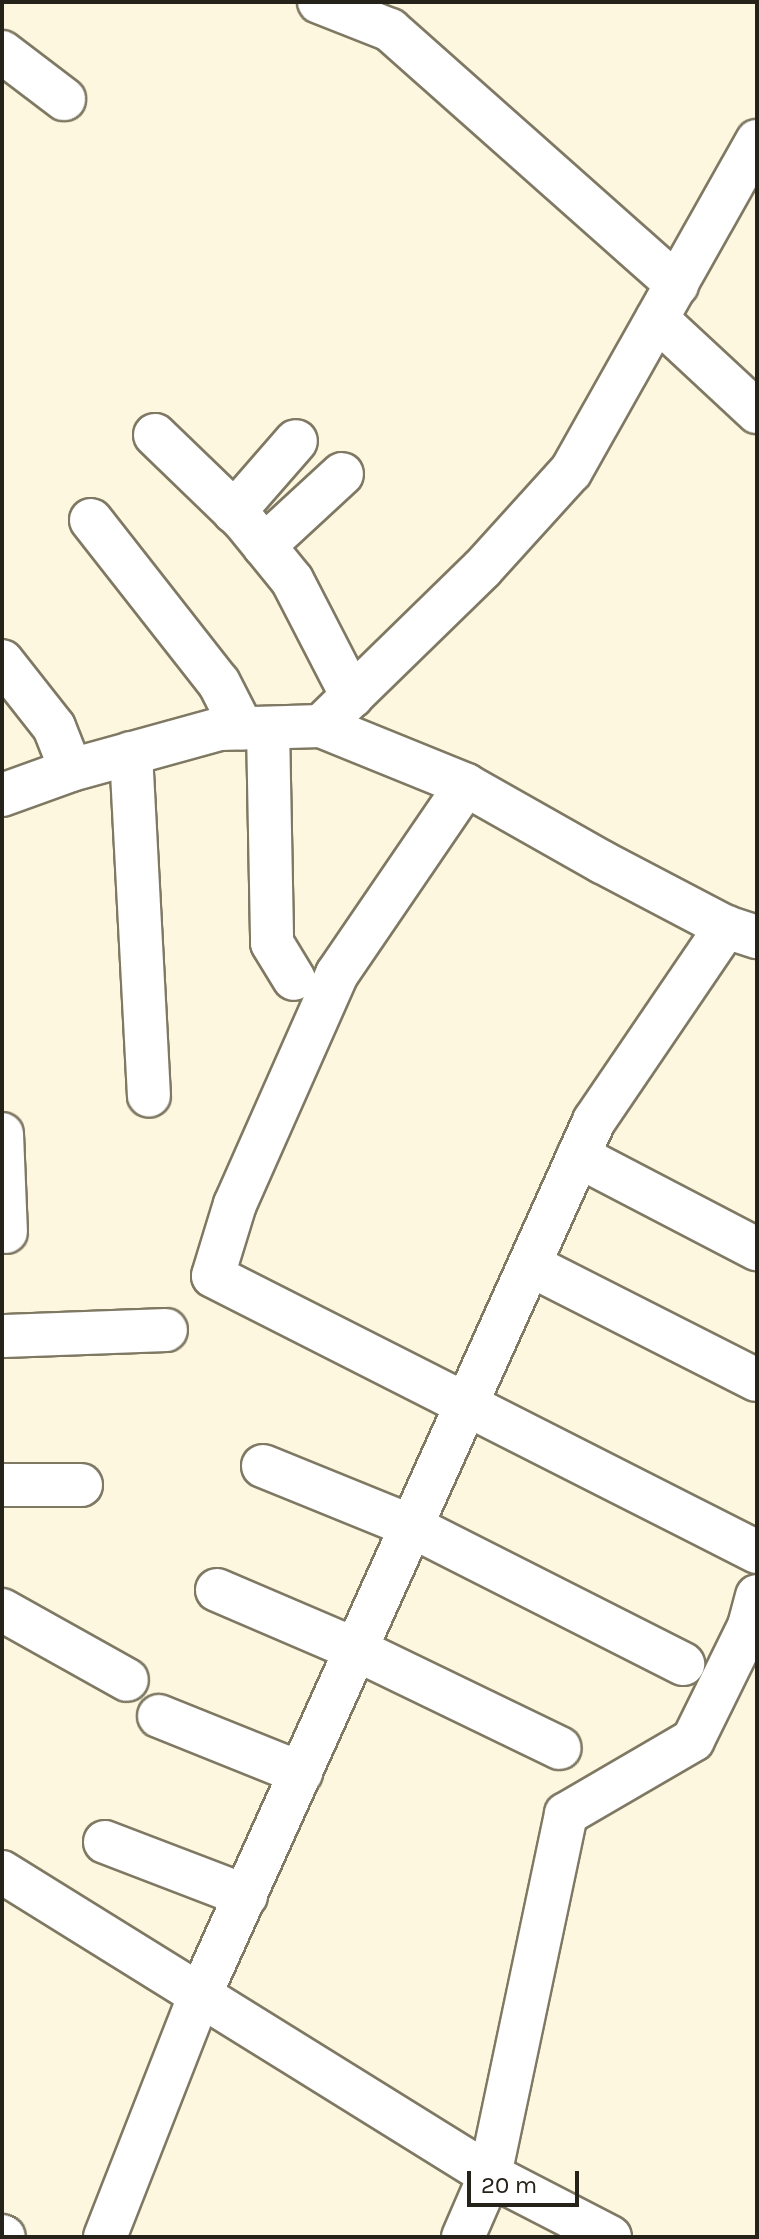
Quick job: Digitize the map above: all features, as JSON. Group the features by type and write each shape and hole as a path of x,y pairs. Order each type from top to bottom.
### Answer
{"street":[{"path":"319,2 390,30 667,302 757,412"},
{"path":"2,52 64,99"},
{"path":"321,726 482,569 571,471 757,141"},
{"path":"155,435 234,512 292,580 352,696"},
{"path":"234,512 296,441"},
{"path":"264,546 342,474"},
{"path":"91,520 255,728 272,943 294,979"},
{"path":"2,661 54,727 71,770"},
{"path":"2,795 71,770 220,729 321,726 466,785 742,932 594,1121 200,1995 105,2237"},
{"path":"131,753 149,1096"},
{"path":"466,785 337,974 235,1204 213,1276 757,1552"},
{"path":"2,1155 6,1232"},
{"path":"578,1156 757,1249"},
{"path":"530,1265 757,1380"},
{"path":"2,1336 166,1330"},
{"path":"263,1466 413,1527 683,1664"},
{"path":"2,1485 81,1485"},
{"path":"217,1590 357,1650 560,1748"},
{"path":"2,1610 127,1680"},
{"path":"463,2237 490,2175 566,1814 693,1740 754,1617"},
{"path":"159,1716 301,1773"},
{"path":"105,1842 246,1896"},
{"path":"2,1872 490,2175 610,2237"}]}
